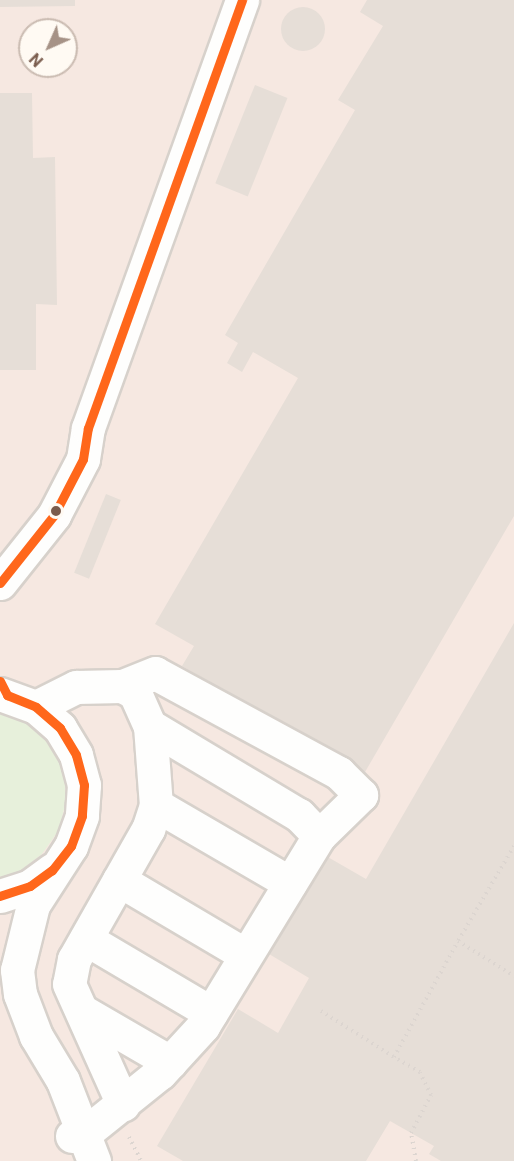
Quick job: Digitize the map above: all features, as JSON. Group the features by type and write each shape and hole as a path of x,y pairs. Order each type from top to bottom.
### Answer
{"street":[{"path":"0,583 54,515 83,459 88,428 242,0"},
{"path":"0,553 67,453 88,428"},
{"path":"11,694 76,687 122,686 154,673 339,773 361,795 319,836 211,1012 170,1062 123,1104 85,1148"},
{"path":"122,686 135,693 150,726 156,805 148,829 74,959 69,984 123,1104"},
{"path":"11,694 65,737 76,754 84,785 79,826 71,846 52,870 33,905 17,970 20,994 36,1036 63,1081 85,1148"},
{"path":"150,726 299,815 319,836"},
{"path":"156,805 291,883"},
{"path":"0,896 30,886 52,870"},
{"path":"119,880 246,955"},
{"path":"86,939 211,1012"},
{"path":"0,1004 26,1059 85,1148"},
{"path":"82,1011 170,1062"}],"path":[{"path":"394,1057 514,846"},
{"path":"458,941 514,976"},
{"path":"321,1011 420,1072 431,1095 411,1133 416,1161"}],"shaded area":[{"path":"0,0 514,0 514,1161 0,1161"}],"green space":[{"path":"0,711 29,723 50,744 64,771 66,801 59,830 42,854 19,872 0,877"}],"building":[{"path":"0,0 75,0 75,6 0,7"},
{"path":"367,0 514,0 514,516 365,772 182,666 194,646 155,624 298,378 253,352 242,372 227,363 238,343 225,335 355,110 338,100 383,26 360,12"},
{"path":"303,7 318,14 325,29 318,44 303,51 288,44 281,29 288,14"},
{"path":"255,85 287,98 248,196 215,183"},
{"path":"0,93 32,93 33,158 55,157 57,305 36,304 36,370 0,370"},
{"path":"106,494 121,500 89,579 74,573"},
{"path":"514,623 514,1161 441,1161 429,1154 434,1146 390,1121 366,1161 183,1161 157,1146 238,1009 278,1033 309,978 269,954 326,856 366,879"}],"transit line":[{"path":"0,583 54,515 83,459 88,428 242,0"},
{"path":"0,681 7,695 36,707 60,728 76,755 84,785 82,816 71,846 52,870 30,886 0,896"}]}
